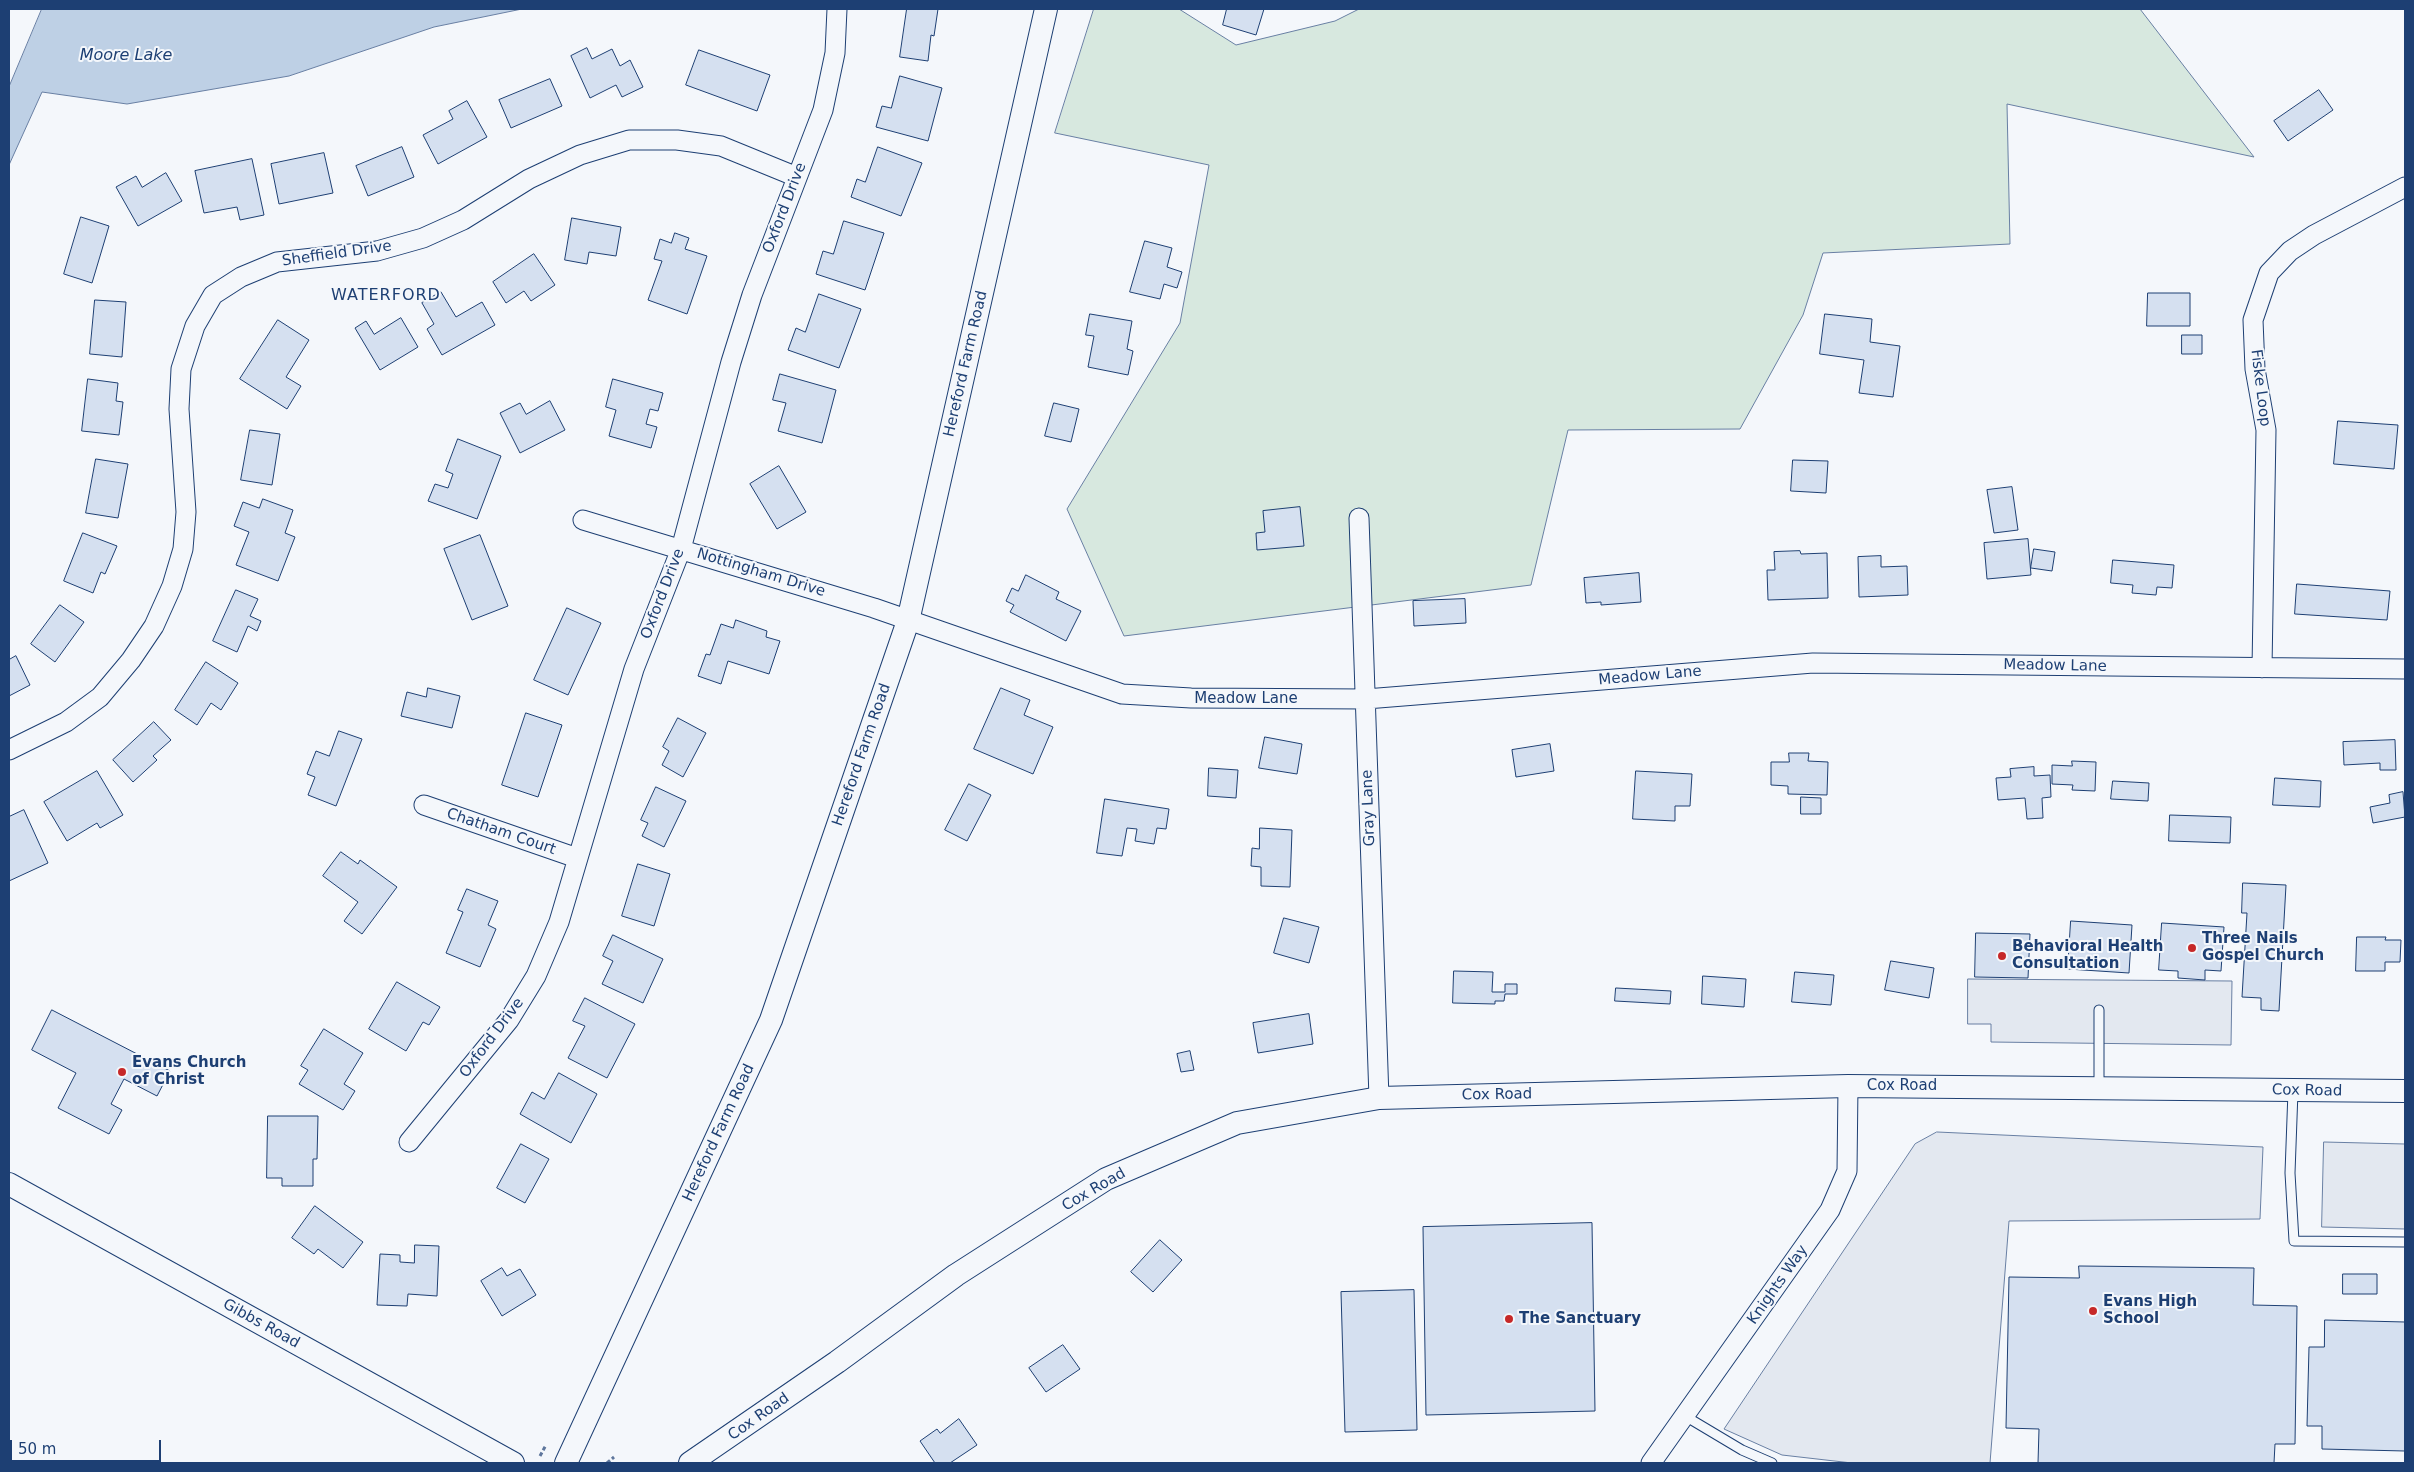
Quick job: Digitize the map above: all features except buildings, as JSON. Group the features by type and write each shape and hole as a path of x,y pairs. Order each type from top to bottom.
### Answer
{"street":[{"name":"Oxford Drive","path":"409,1142 509,1020 536,976 559,922 634,668 681,549 752,295 823,110 835,53 837,9"},
{"name":"Hereford Farm Road","path":"566,1463 771,1020 908,621 1046,9"},
{"name":"Sheffield Drive","path":"9,750 66,722 100,697 154,626 172,586 182,549 186,512 179,409 181,369 195,326 213,295 241,277 278,262 377,251 423,238 463,220 530,178 580,155 629,140 677,140 721,146 796,177"},
{"name":"Fiske Loop","path":"2262,668 2266,430 2255,370 2253,320 2269,273 2290,251 2314,235 2405,187"},
{"name":"Gray Lane","path":"1359,518 1379,1098"},
{"name":"Nottingham Drive","path":"583,520 874,608 908,621"},
{"name":"Meadow Lane","path":"908,621 1122,694 1190,698 1366,699 1813,663 2405,669"},
{"name":"Chatham Court","path":"424,805 577,858"},
{"name":"Cox Road","path":"690,1463 829,1368 956,1275 1106,1179 1237,1123 1379,1098 1848,1086 2405,1091"},
{"name":"Knights Way","path":"1651,1463 1830,1210 1847,1171 1848,1086"},
{"name":"Gibbs Road","path":"9,1184 513,1463"}],"lane":[{"path":"2098,1088 2099,1010"},
{"path":"2293,1091 2290,1173 2294,1240 2405,1242"},
{"path":"1685,1416 1742,1450 1772,1463"}],"path":[{"path":"540,1456 546,1445"},
{"path":"607,1463 614,1457"}],"shaded area":[{"path":"1094,9 1179,9 1236,45 1335,21 1359,9 2140,9 2254,157 2007,104 2010,244 1823,253 1803,315 1740,429 1568,430 1531,585 1124,636 1067,509 1180,323 1209,165 1055,133"},
{"path":"1968,979 2232,981 2231,1045 1991,1042 1991,1024 1968,1024"},
{"path":"1937,1132 2263,1147 2260,1219 2009,1221 1990,1463 1852,1463 1782,1455 1724,1429 1915,1144"},
{"path":"2324,1142 2405,1144 2405,1229 2322,1227"}],"water":[{"name":"Moore Lake","path":"42,9 522,9 434,27 289,76 127,104 42,92 9,165 9,87"}],"place":[{"name":"Three Nails Gospel Church","path":"2192,948"},
{"name":"Behavioral Health Consultation","path":"2002,956"},
{"name":"Evans Church of Christ","path":"122,1072"},
{"name":"Evans High School","path":"2093,1311"},
{"name":"The Sanctuary","path":"1509,1319"}],"district":[{"name":"WATERFORD","path":"386,296"}]}
